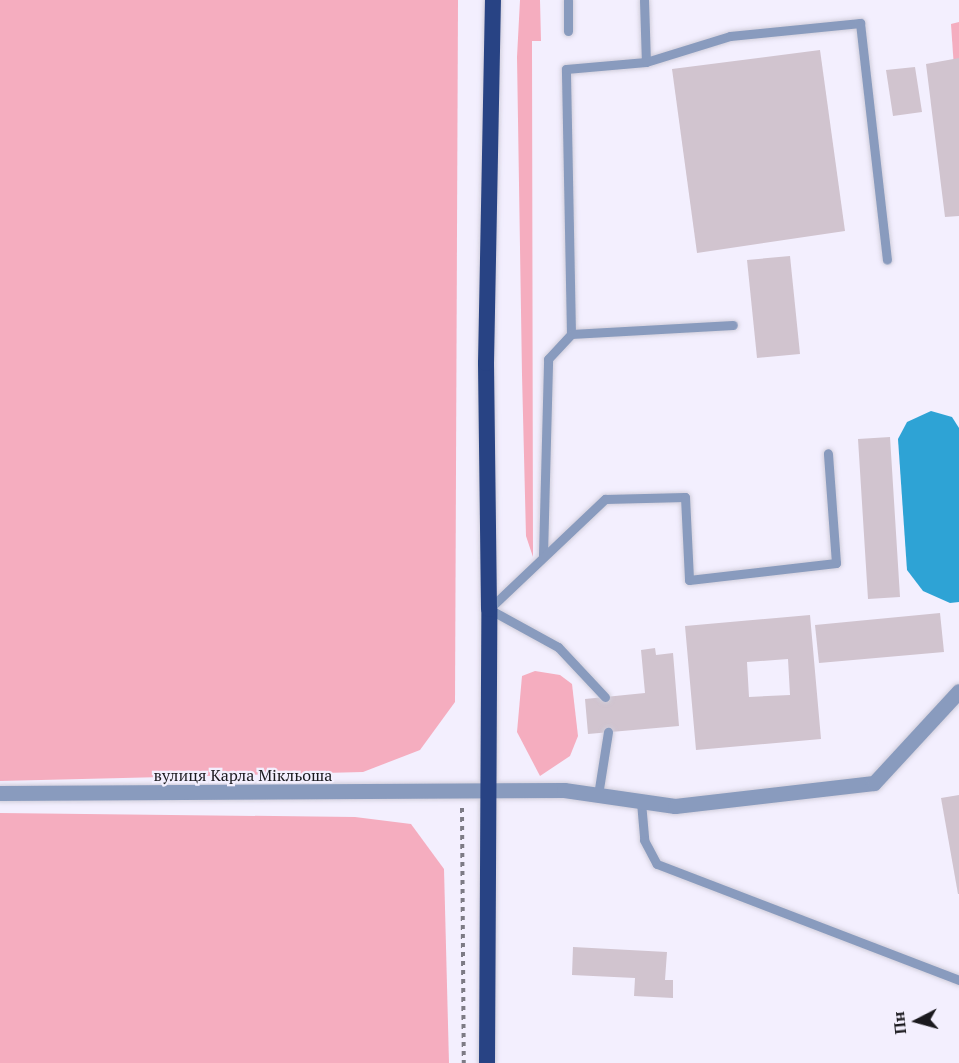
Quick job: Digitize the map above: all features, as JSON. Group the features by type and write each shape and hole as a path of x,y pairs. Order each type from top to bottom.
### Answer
{"highway":[{"path":"487,1063 489,609 486,363 493,0"}],"street":[{"name":"вулиця Карла Мікльоша","path":"0,793 564,790 675,806 874,783 959,691"}],"lane":[{"path":"568,0 568,31"},
{"path":"644,0 646,62"},
{"path":"543,555 548,359 571,334 566,69 646,62 730,36 860,23 887,259"},
{"path":"571,334 733,324"},
{"path":"605,697 558,647 489,609 543,555 604,500 684,497 689,580 836,563 828,453"},
{"path":"598,795 608,732"},
{"path":"641,802 644,840 657,864 959,980"}],"path":[{"path":"462,792 464,1063"}],"shaded area":[{"path":"0,0 458,0 455,702 420,750 363,772 0,781"},
{"path":"520,0 540,0 541,41 532,41 533,557 526,536 522,375 517,57"},
{"path":"959,22 959,142 951,24"},
{"path":"535,671 560,675 572,684 578,736 570,756 540,776 517,732 522,676"},
{"path":"0,813 355,817 411,824 444,869 449,1063 0,1063"}],"water":[{"path":"931,411 952,417 959,428 959,602 950,603 923,591 907,570 898,439 907,422"}],"building":[{"path":"820,50 845,231 697,253 672,69"},
{"path":"959,58 959,216 945,217 926,64"},
{"path":"915,67 922,112 893,116 886,70"},
{"path":"790,256 800,354 757,358 747,260"},
{"path":"890,437 900,597 868,599 858,439"},
{"path":"940,613 944,652 819,663 815,625"},
{"path":"810,615 821,739 696,750 685,626","holes":["788,659 790,695 749,697 747,662"]},
{"path":"655,648 656,655 673,653 679,726 588,734 585,699 645,693 641,650"},
{"path":"959,795 959,894 958,894 941,798"},
{"path":"573,947 667,952 665,980 673,980 673,998 634,996 635,978 572,975"}]}
